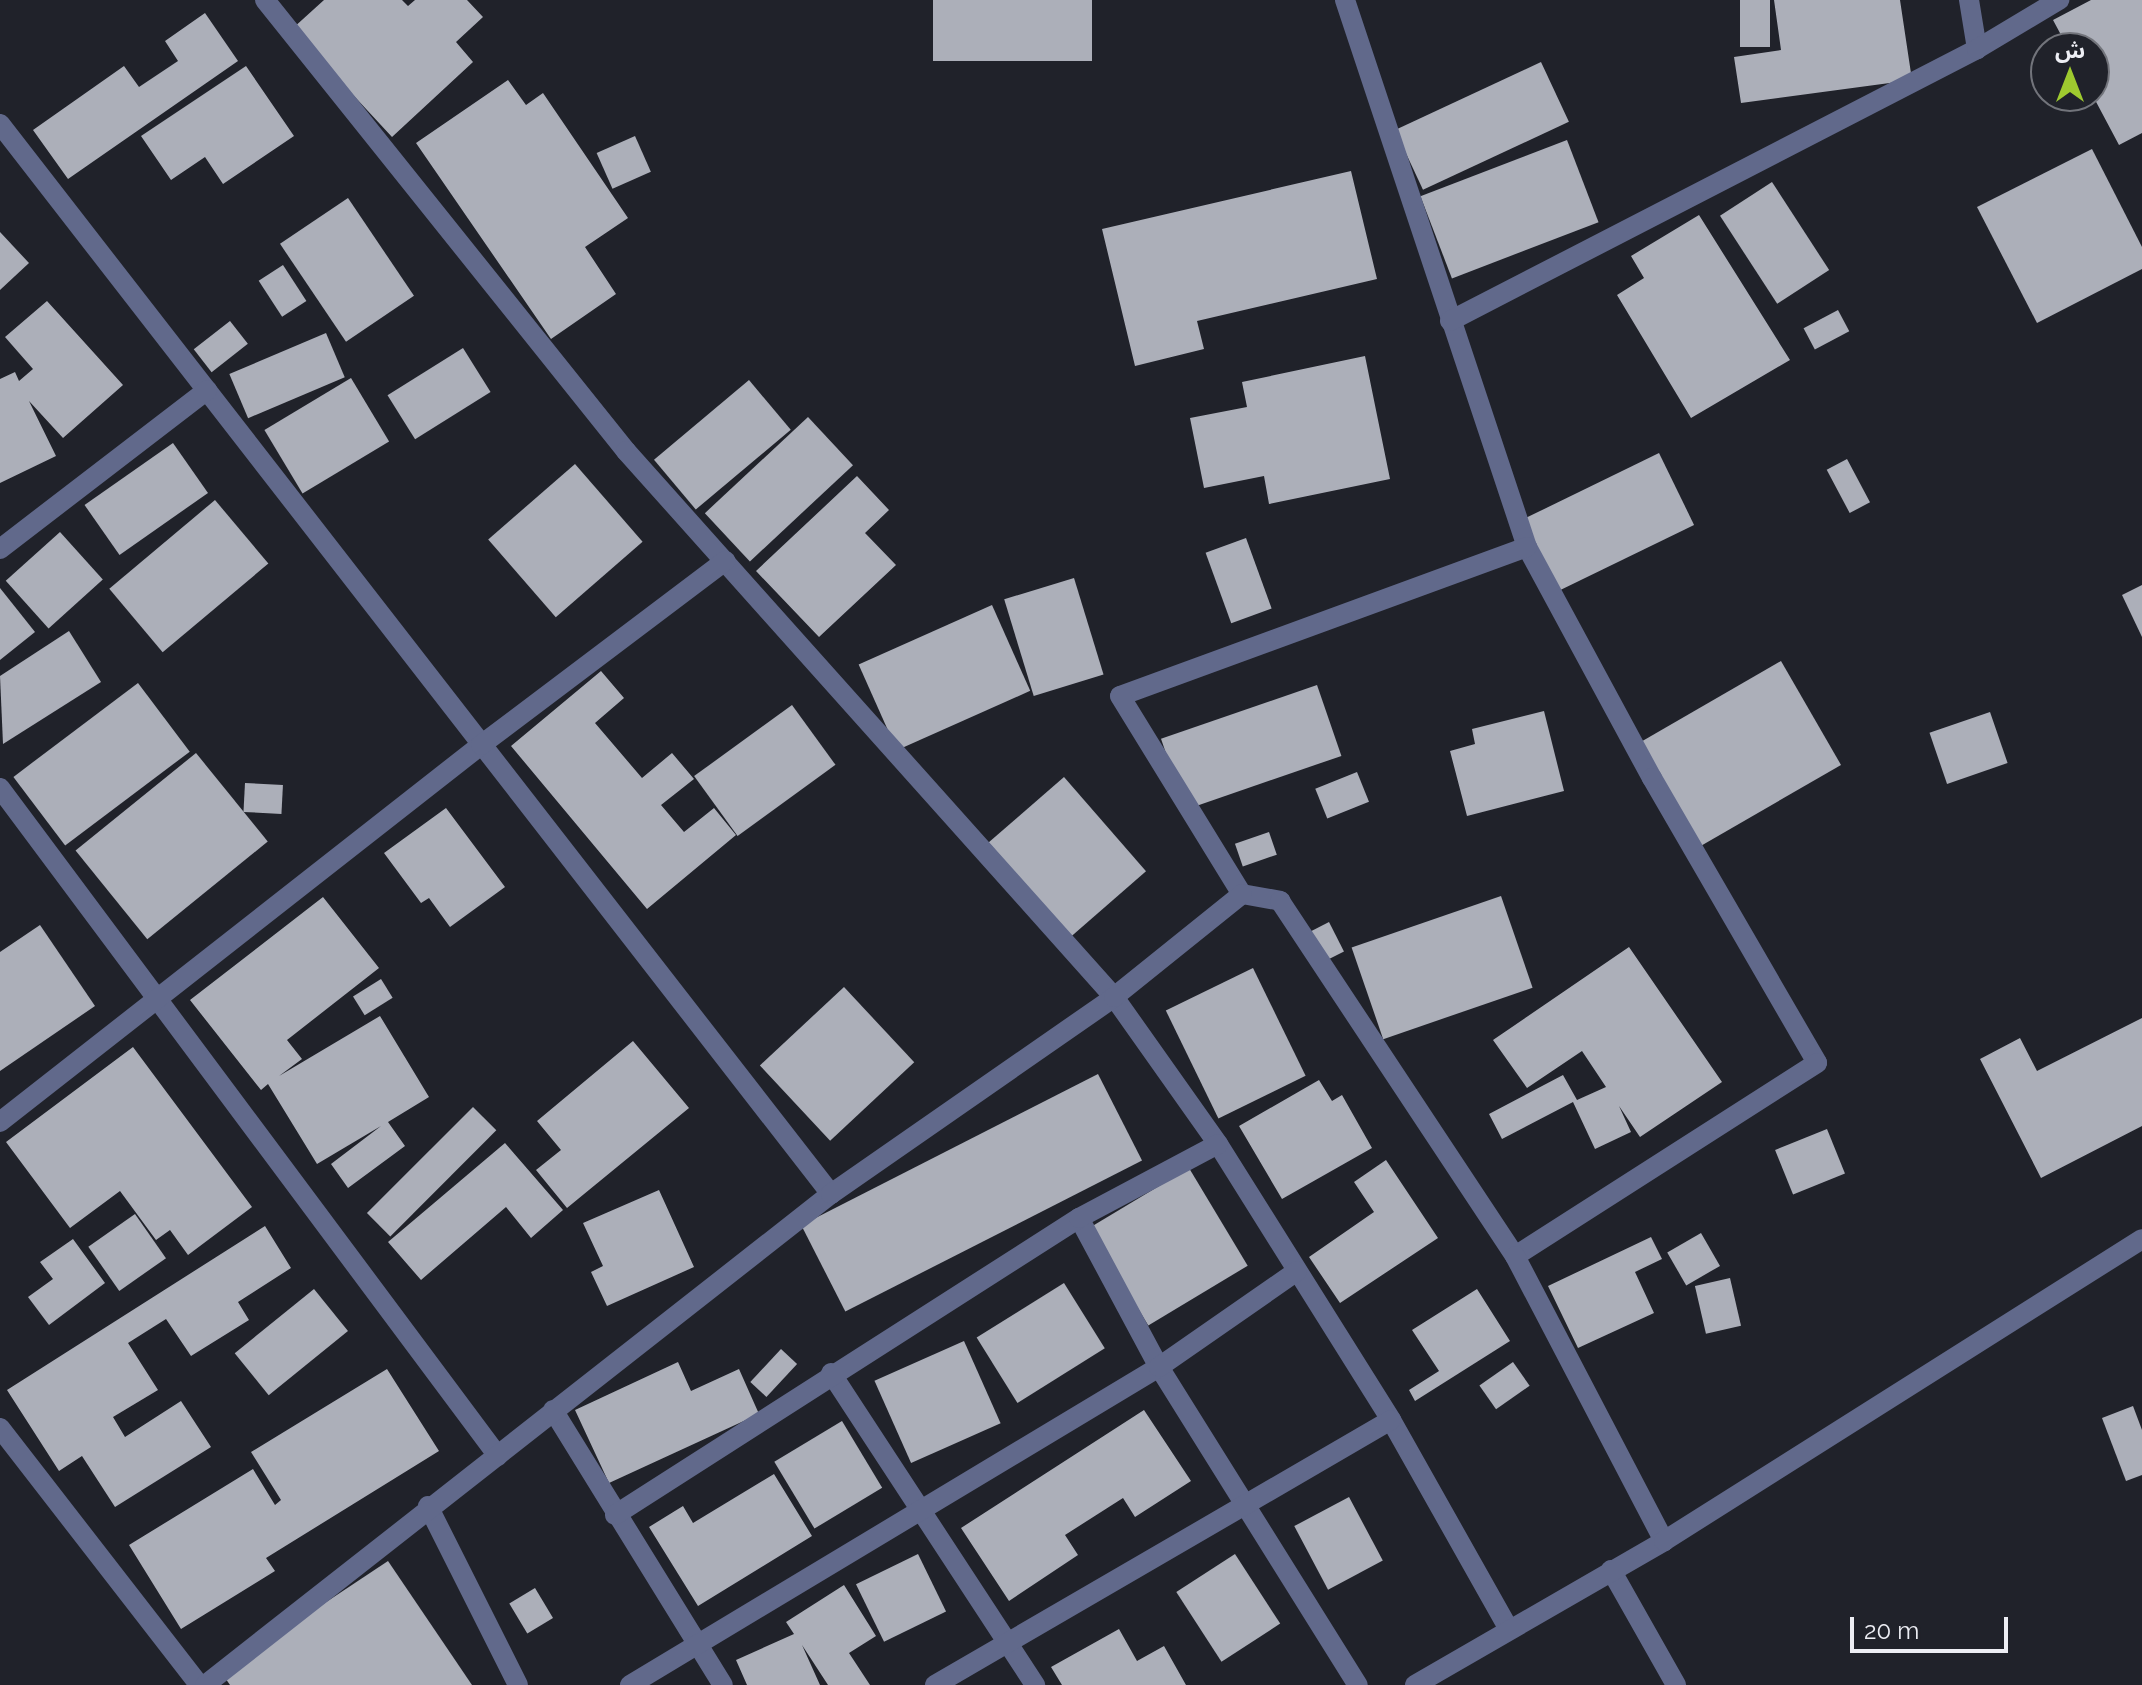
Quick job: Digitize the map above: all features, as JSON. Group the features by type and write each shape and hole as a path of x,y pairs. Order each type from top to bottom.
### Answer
{"street":[{"path":"265,0 626,451 1114,997 1218,1144 1391,1420 1509,1629"},
{"path":"1345,0 1527,547 1652,778 1817,1063 1515,1256"},
{"path":"1969,0 1977,49"},
{"path":"1450,321 1977,49 2059,0"},
{"path":"0,124 831,1194"},
{"path":"0,549 207,390"},
{"path":"1527,547 1120,696 1242,894 1280,901 1515,1256 1664,1541"},
{"path":"0,1122 156,996 725,561"},
{"path":"0,788 498,1456"},
{"path":"0,1428 202,1685 831,1194 1114,997 1242,894"},
{"path":"615,1515 831,1373 1079,1218 1218,1144"},
{"path":"1079,1218 1159,1367 1358,1685"},
{"path":"1415,1685 1664,1541 2142,1239"},
{"path":"630,1685 1159,1367 1297,1271"},
{"path":"831,1373 1035,1685"},
{"path":"553,1410 615,1515 723,1685"},
{"path":"935,1685 1391,1420"},
{"path":"428,1506 518,1685"},
{"path":"1611,1570 1676,1685"}],"building":[{"path":"324,0 402,0 408,6 415,0 467,0 483,17 456,42 473,62 392,137 292,29"},
{"path":"933,0 1092,0 1092,61 933,61"},
{"path":"1740,0 1770,0 1770,47 1740,47"},
{"path":"1774,0 1900,0 1912,80 1741,103 1734,57 1781,50"},
{"path":"2091,0 2142,0 2142,133 2119,145 2101,112 2110,112 2110,32 2059,32 2053,20"},
{"path":"205,13 238,61 68,179 33,130 124,66 139,87 178,61 165,41"},
{"path":"1541,62 1569,122 1423,190 1395,130"},
{"path":"246,66 294,136 223,184 205,157 171,180 141,136"},
{"path":"508,80 526,105 543,93 628,218 585,247 616,294 551,339 416,143"},
{"path":"635,136 651,172 612,189 597,153"},
{"path":"1567,140 1599,222 1452,278 1420,196"},
{"path":"2092,149 2142,247 2142,269 2037,323 1977,207"},
{"path":"1351,171 1377,279 1197,321 1204,349 1135,366 1102,229"},
{"path":"1772,182 1829,270 1777,304 1720,216"},
{"path":"348,198 414,296 346,342 280,244"},
{"path":"1699,215 1790,360 1691,418 1617,295 1644,278 1631,256"},
{"path":"0,232 29,263 0,290"},
{"path":"283,265 306,301 282,317 259,281"},
{"path":"47,301 123,385 63,438 29,401 56,456 0,483 0,379 15,372 19,381 33,369 5,337"},
{"path":"1838,310 1849,331 1815,350 1804,328"},
{"path":"230,321 248,344 212,372 194,349"},
{"path":"326,333 345,377 248,418 229,374"},
{"path":"463,348 491,392 415,439 388,395"},
{"path":"1365,356 1390,479 1269,504 1264,476 1204,488 1190,418 1247,407 1242,382"},
{"path":"351,378 389,441 303,493 264,430"},
{"path":"749,380 791,430 696,509 654,460"},
{"path":"808,417 853,465 750,561 705,513"},
{"path":"173,443 208,493 120,555 85,505"},
{"path":"1659,453 1694,525 1558,591 1523,519"},
{"path":"1847,459 1870,502 1850,513 1827,470"},
{"path":"575,464 643,542 556,617 488,539"},
{"path":"857,476 889,510 865,533 896,565 819,637 756,571"},
{"path":"215,500 268,564 163,652 109,589"},
{"path":"60,532 103,580 49,628 6,581"},
{"path":"1246,538 1272,608 1231,623 1206,553"},
{"path":"1074,578 1104,675 1034,696 1004,599"},
{"path":"2142,585 2142,637 2122,595"},
{"path":"0,588 35,632 0,660"},
{"path":"992,605 1030,691 897,750 859,664"},
{"path":"69,631 101,682 3,744 0,676"},
{"path":"1781,661 1841,765 1691,851 1631,748"},
{"path":"601,671 624,698 595,723 642,778 672,753 694,779 661,805 684,832 714,808 736,835 647,909 511,746"},
{"path":"138,683 190,752 65,846 13,777"},
{"path":"1317,685 1341,756 1185,810 1161,739"},
{"path":"792,705 835,765 738,836 694,776"},
{"path":"1544,711 1564,791 1467,816 1450,751 1475,744 1472,729"},
{"path":"1990,712 2008,763 1947,784 1929,733"},
{"path":"196,753 268,842 147,939 76,851"},
{"path":"1357,772 1369,802 1327,819 1315,789"},
{"path":"1064,777 1146,871 1071,937 989,843"},
{"path":"245,783 283,785 281,814 243,812"},
{"path":"446,808 505,887 450,927 429,898 421,903 384,853"},
{"path":"1269,832 1277,855 1243,866 1235,844"},
{"path":"1501,896 1533,988 1383,1039 1352,947"},
{"path":"323,897 379,968 287,1040 302,1059 279,1076 380,1016 429,1097 388,1122 405,1146 348,1188 331,1164 381,1126 317,1164 268,1084 261,1090 190,1000"},
{"path":"1329,922 1344,951 1318,965 1303,935"},
{"path":"40,925 95,1006 0,1071 0,952"},
{"path":"1629,947 1722,1082 1640,1137 1619,1106 1631,1132 1595,1149 1573,1102 1502,1139 1489,1114 1563,1075 1577,1100 1606,1087 1582,1051 1527,1088 1493,1040"},
{"path":"1253,968 1306,1076 1218,1118 1166,1011"},
{"path":"381,979 393,998 365,1015 353,996"},
{"path":"844,987 914,1062 830,1141 760,1065"},
{"path":"2142,1018 2142,1126 2041,1178 1980,1059 2020,1038 2037,1071"},
{"path":"633,1041 689,1108 567,1208 536,1170 561,1150 537,1121"},
{"path":"133,1047 252,1207 188,1255 170,1230 156,1240 120,1191 70,1228 6,1142"},
{"path":"1098,1074 1142,1160 845,1312 801,1225"},
{"path":"1319,1080 1332,1101 1342,1095 1372,1148 1282,1199 1239,1126"},
{"path":"473,1107 496,1130 390,1236 367,1213"},
{"path":"1827,1129 1845,1174 1793,1194 1775,1150"},
{"path":"505,1143 563,1210 531,1238 506,1207 421,1280 388,1242"},
{"path":"1386,1160 1438,1238 1340,1303 1309,1257 1374,1212 1354,1182"},
{"path":"1189,1168 1248,1266 1148,1325 1090,1228"},
{"path":"659,1190 694,1267 607,1306 591,1272 603,1266 583,1223"},
{"path":"135,1214 166,1258 119,1291 88,1247"},
{"path":"265,1226 291,1268 238,1302 249,1320 191,1356 166,1319 128,1343 158,1390 113,1417 125,1437 181,1401 211,1447 115,1507 82,1456 59,1471 7,1390"},
{"path":"1701,1233 1720,1266 1686,1285 1667,1252"},
{"path":"1651,1237 1662,1259 1635,1272 1654,1313 1578,1348 1548,1286"},
{"path":"73,1239 105,1283 49,1325 28,1297 53,1279 40,1262"},
{"path":"1730,1278 1741,1326 1706,1334 1695,1286"},
{"path":"1064,1283 1105,1348 1017,1403 977,1338"},
{"path":"314,1289 348,1331 269,1395 235,1353"},
{"path":"1477,1289 1510,1341 1415,1401 1409,1390 1439,1371 1412,1330"},
{"path":"964,1341 1001,1423 911,1463 874,1381"},
{"path":"781,1349 797,1364 766,1397 750,1382"},
{"path":"678,1362 691,1391 739,1369 759,1414 609,1483 575,1410"},
{"path":"1513,1362 1530,1386 1496,1409 1479,1386"},
{"path":"387,1369 439,1451 266,1558 275,1571 181,1629 129,1545 253,1469 275,1505 281,1500 251,1452"},
{"path":"2133,1406 2142,1430 2142,1475 2126,1481 2102,1418"},
{"path":"1144,1410 1191,1481 1135,1517 1123,1498 1065,1535 1078,1555 1009,1601 961,1528"},
{"path":"842,1421 882,1488 814,1529 774,1462"},
{"path":"774,1474 812,1536 698,1606 649,1527 683,1506 693,1523"},
{"path":"1349,1497 1383,1561 1328,1590 1294,1526"},
{"path":"918,1554 946,1612 884,1642 856,1584"},
{"path":"1235,1554 1280,1624 1221,1662 1176,1592"},
{"path":"388,1561 472,1685 230,1685 221,1672"},
{"path":"844,1585 876,1636 849,1653 870,1685 828,1685 802,1645 820,1685 747,1685 736,1660 794,1634 786,1622"},
{"path":"535,1588 553,1618 527,1633 509,1603"},
{"path":"1119,1629 1137,1661 1164,1646 1186,1685 1062,1685 1051,1667"}]}
